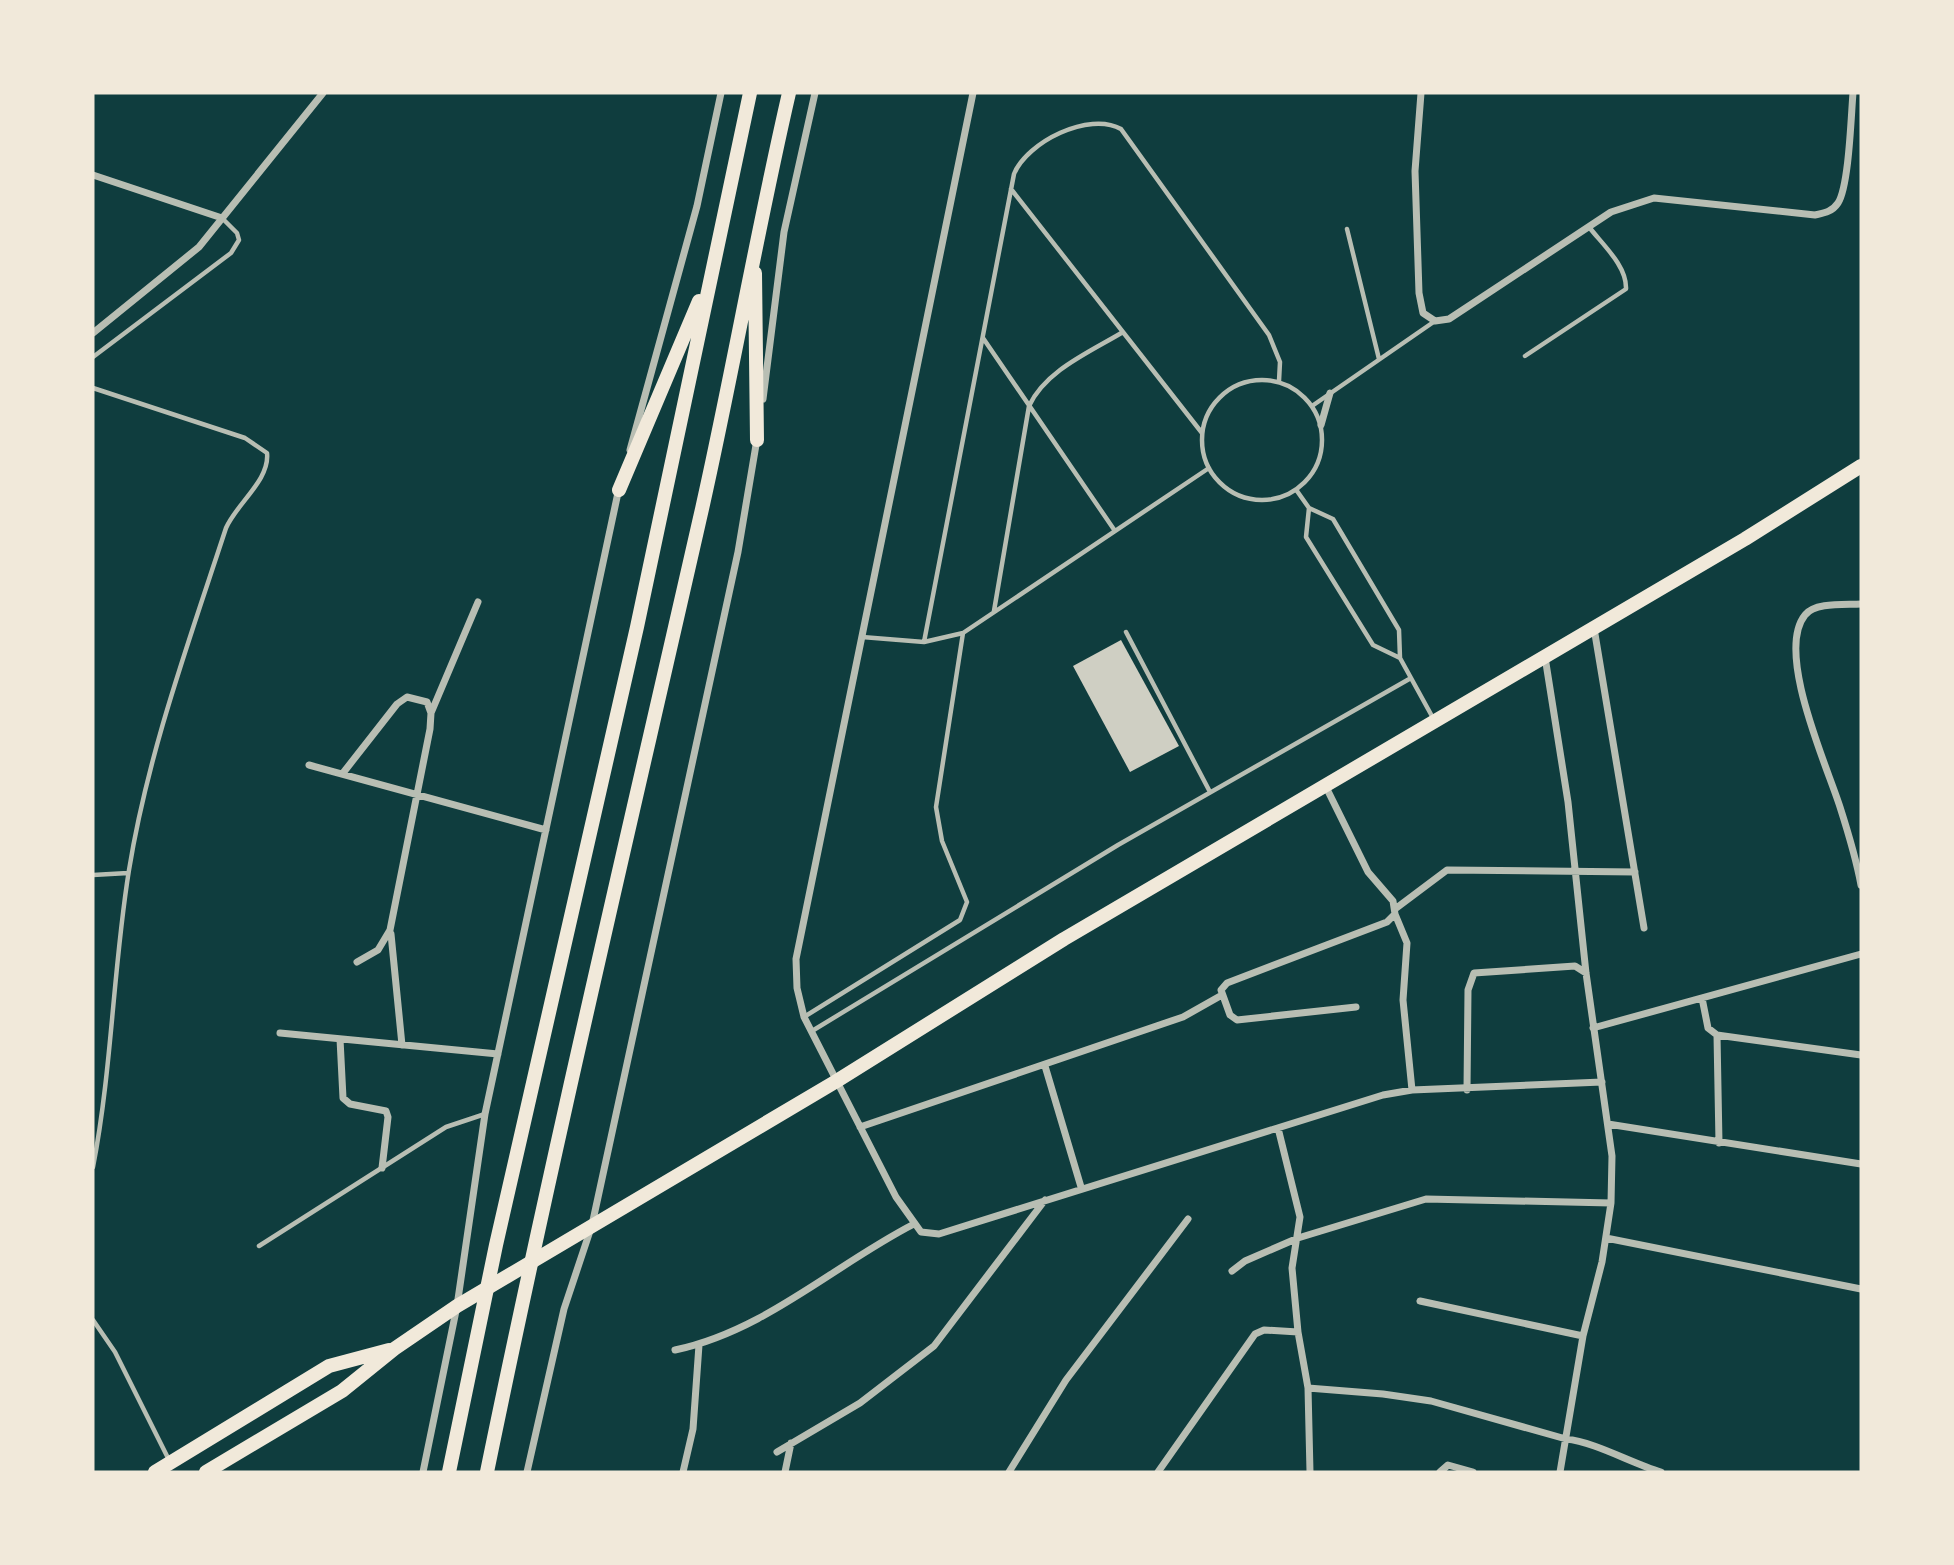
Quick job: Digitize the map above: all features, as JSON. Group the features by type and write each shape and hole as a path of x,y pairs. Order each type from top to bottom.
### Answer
{"main road":[{"path":"449,1472 496,1245 637,627 750,93"},
{"path":"487,1472 538,1225 703,505 755,243 789,93"},
{"path":"755,243 757,440"},
{"path":"619,490 712,269"},
{"path":"206,1472 342,1391 394,1349 457,1306 835,1082 1064,939 1745,539 1861,466"},
{"path":"155,1472 329,1366 394,1349"}],"street":[{"path":"93,333 187,259 225,220 323,93"},
{"path":"422,1472 457,1306 485,1114 619,490 696,206 721,93"},
{"path":"527,1472 564,1310 592,1225 738,552 757,440 784,232 815,93"},
{"path":"974,93 860,637 796,959 797,988 804,1017 896,1197 914,1224 926,1234 939,1234 1081,1187 1383,1095 1412,1090 1466,1090 1602,1082"},
{"path":"1421,93 1415,171 1419,293 1423,313 1435,320 1449,319 1611,212 1654,198 1815,215 1831,211 1839,201 1843,185 1853,93"},
{"path":"93,175 225,220"},
{"path":"1321,425 1330,393"},
{"path":"402,1045 390,930 419,793 431,713 478,602"},
{"path":"1861,604 1821,607 1806,612 1800,623 1796,659 1810,723 1841,810 1861,885"},
{"path":"1594,628 1644,928"},
{"path":"1545,656 1612,1156 1611,1203 1606,1238 1583,1335 1560,1472"},
{"path":"344,774 397,704 407,697 418,697 427,702 431,713"},
{"path":"309,765 546,830"},
{"path":"1325,785 1368,872 1387,892 1407,943 1403,1000 1412,1090"},
{"path":"1356,1007 1242,1021 1230,1015 1222,995 1223,986 1375,927 1447,870 1635,872"},
{"path":"357,962 378,950 390,930"},
{"path":"1593,1028 1861,954"},
{"path":"1466,1090 1468,990 1474,973 1575,967 1586,972"},
{"path":"860,1127 1183,1017 1222,995"},
{"path":"1702,998 1709,1028 1717,1035 1861,1055"},
{"path":"280,1033 498,1054"},
{"path":"1717,1035 1719,1143"},
{"path":"341,1039 343,1098 349,1104 386,1111 388,1117 382,1168"},
{"path":"1045,1066 1081,1187"},
{"path":"1608,1124 1861,1164"},
{"path":"1278,1128 1300,1217 1292,1268 1298,1332 1308,1388 1310,1472"},
{"path":"776,1452 860,1403 934,1346 1045,1199"},
{"path":"1232,1271 1245,1261 1298,1238 1426,1199 1611,1203"},
{"path":"1009,1472 1066,1380 1188,1219"},
{"path":"675,1350 699,1345 800,1296 872,1245 914,1224"},
{"path":"1606,1238 1861,1289"},
{"path":"1420,1301 1583,1335"},
{"path":"1158,1472 1255,1334 1264,1330 1298,1332"},
{"path":"683,1472 693,1429 699,1345"},
{"path":"1308,1388 1431,1401 1566,1439 1585,1441 1603,1452 1661,1472"},
{"path":"785,1472 791,1443"},
{"path":"1440,1472 1448,1465 1473,1472"}],"lane":[{"path":"923,642 1011,189 1019,161 1030,149 1046,140 1095,122 1109,123 1121,129 1269,335 1280,362 1279,381"},
{"path":"1011,189 1202,433"},
{"path":"93,357 231,253 237,246 237,233 225,220"},
{"path":"1525,356 1626,289 1626,279 1620,266 1588,227"},
{"path":"1347,229 1379,359"},
{"path":"1312,406 1435,320"},
{"path":"993,612 1029,406 1048,379 1122,332"},
{"path":"982,337 1115,531"},
{"path":"1258,379 1279,381 1298,391 1312,406 1321,425 1323,446 1317,466 1297,492 1270,500 1252,499 1235,494 1220,483 1209,468 1203,452 1202,433 1208,413 1220,396 1238,384 1258,379"},
{"path":"93,388 245,438 267,453 268,462 265,473 239,505 226,528 163,720 141,803 128,873 93,1167"},
{"path":"860,637 923,642 963,633 1209,468"},
{"path":"1297,492 1309,508 1333,519 1399,630 1400,658 1434,720"},
{"path":"1309,508 1306,537 1373,645 1400,658"},
{"path":"1126,632 1210,792"},
{"path":"804,1017 960,920 966,911 965,894 942,841 936,807 963,633"},
{"path":"811,1032 1210,792 1411,678"},
{"path":"93,875 128,873"},
{"path":"258,1246 446,1127 485,1114"},
{"path":"93,1320 115,1352 171,1463"}],"building":[{"path":"1121,640 1179,746 1130,772 1073,666"}]}
